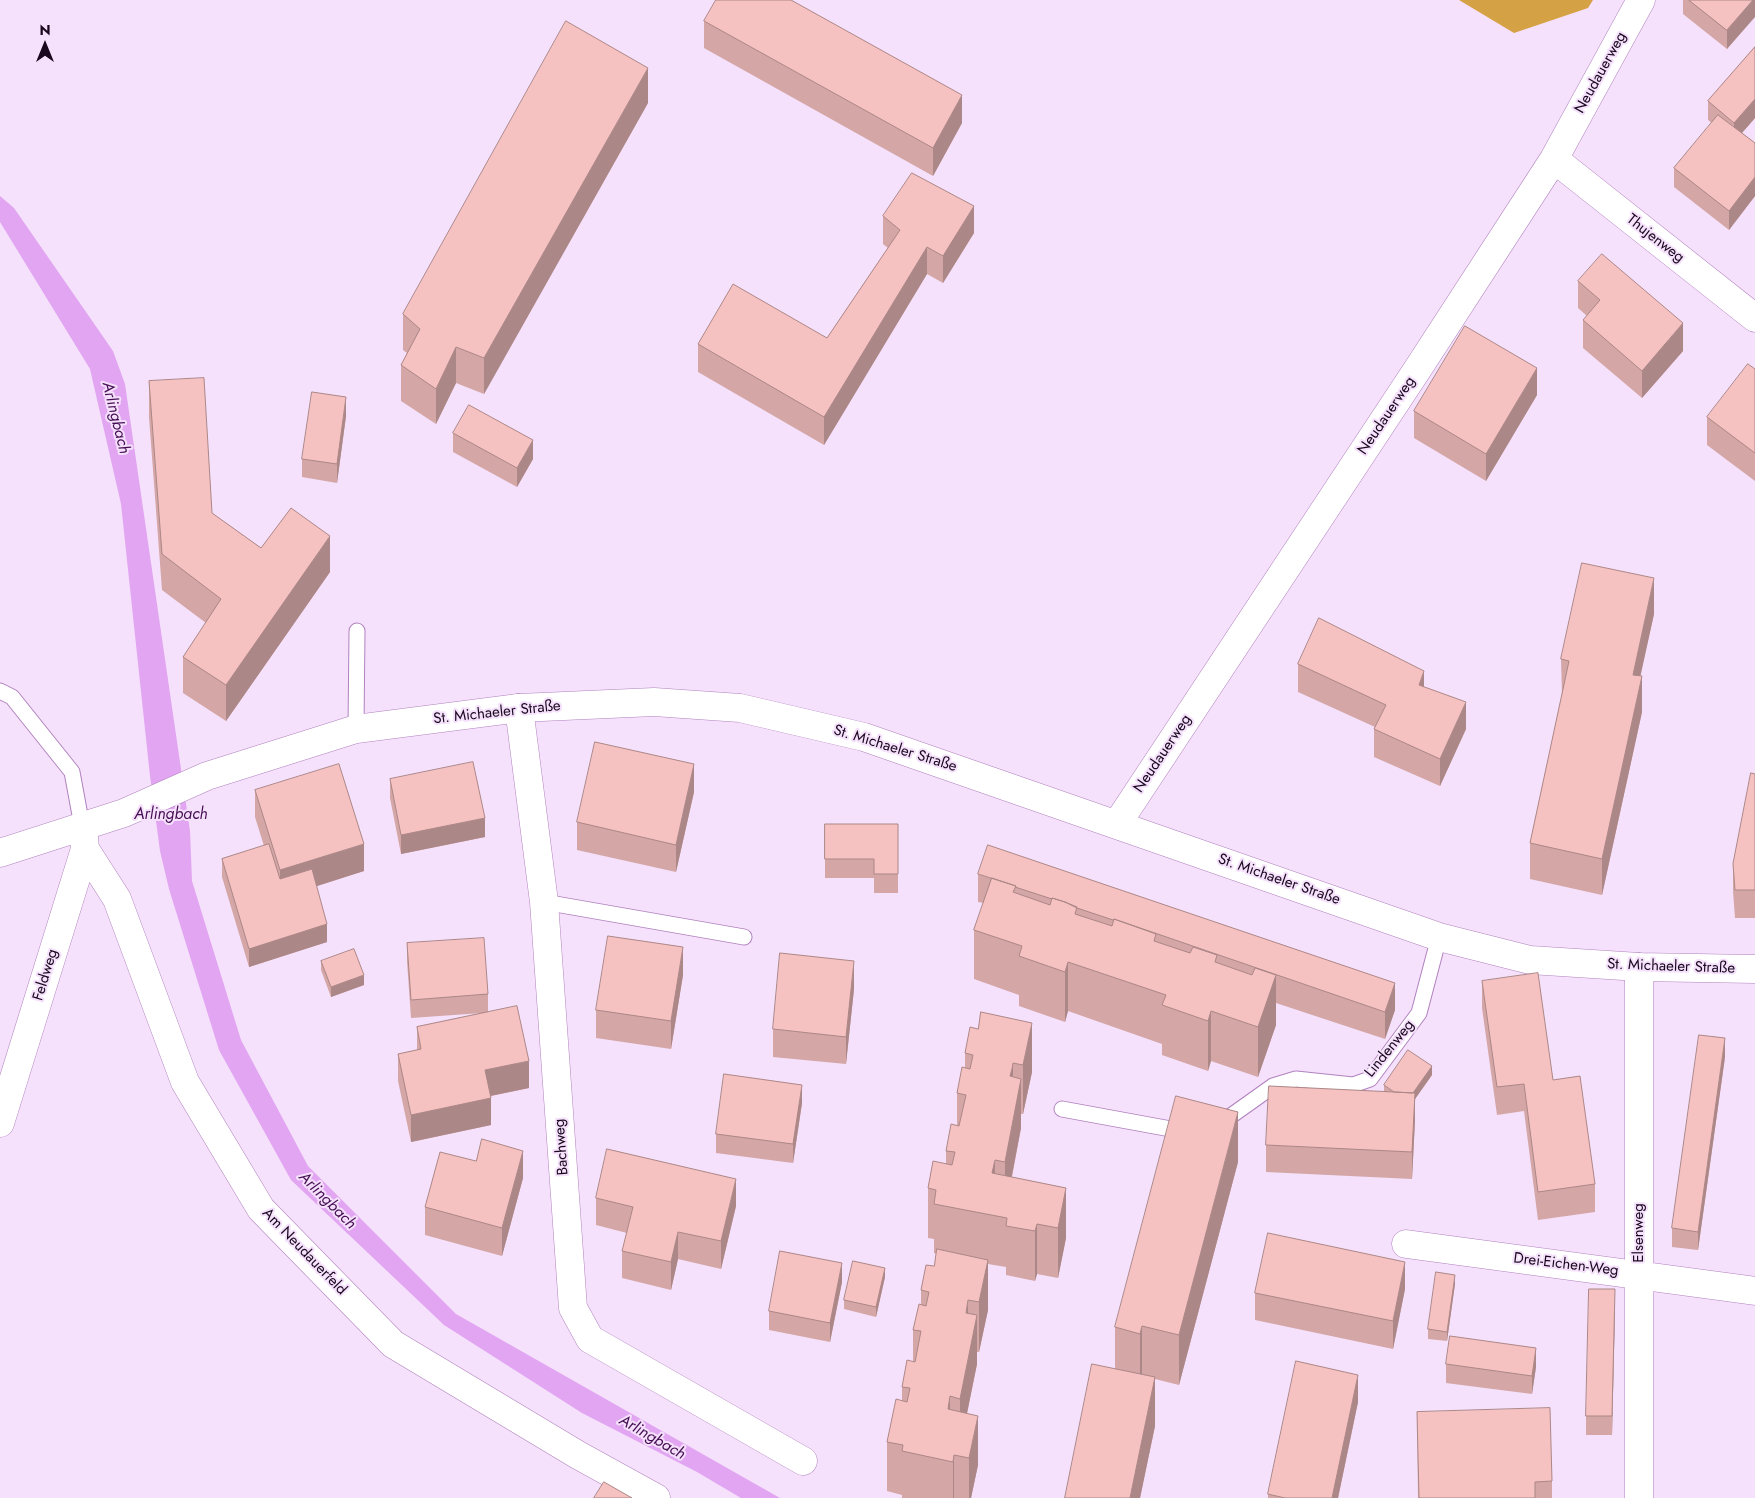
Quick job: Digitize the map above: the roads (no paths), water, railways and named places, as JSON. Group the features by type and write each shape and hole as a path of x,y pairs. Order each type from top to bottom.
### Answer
{"street":[{"name":"Neudauerweg","path":"1117,824 1412,379 1554,160 1641,0"},
{"name":"Thujenweg","path":"1554,160 1755,318"},
{"name":"St. Michaeler Straße","path":"0,853 84,838 124,813 207,776 356,729 519,708 654,702 740,708 864,737 1439,937 1530,960 1638,967 1755,969"},
{"name":"Bachweg","path":"519,708 544,902 573,1308 590,1339 803,1461"},
{"name":"Feldweg","path":"0,1124 84,838"},
{"name":"Am Neudauerfeld","path":"84,838 117,899 185,1082 261,1209 393,1344 578,1455 656,1498"},
{"name":"Elsenweg","path":"1638,967 1639,1498"},
{"name":"Drei-Eichen-Weg","path":"1406,1244 1755,1291"}],"lane":[{"path":"356,729 357,631"},
{"path":"0,691 12,697 72,772 84,838"},
{"path":"544,902 744,937"},
{"name":"Lindenweg","path":"1062,1109 1208,1133 1273,1086 1296,1080 1353,1085 1370,1079 1419,1013 1439,937"}],"water":[{"name":"Arlingbach","path":"0,196 14,208 113,351 125,384 190,831 192,881 241,1040 308,1166 456,1314 780,1498 741,1498 697,1472 582,1413 444,1325 291,1180 219,1050 169,889 160,851 150,776 121,504 90,369 0,222"}]}
